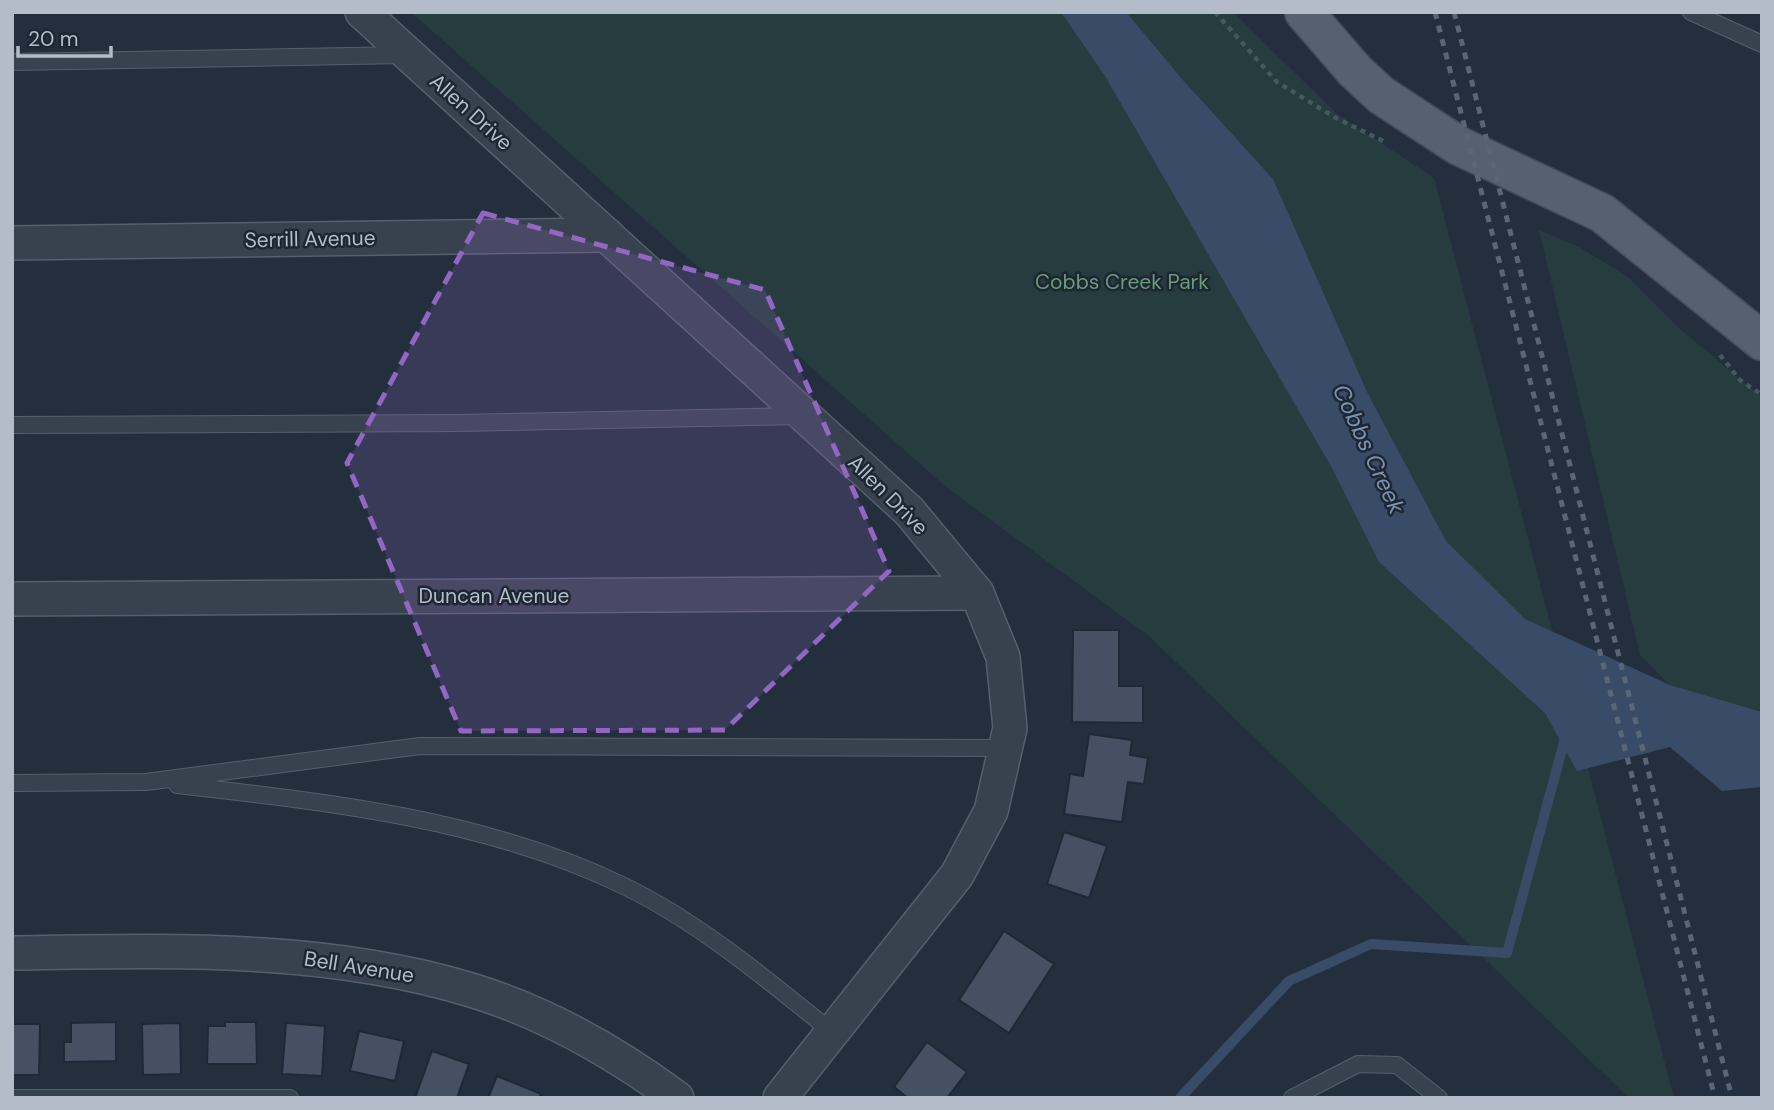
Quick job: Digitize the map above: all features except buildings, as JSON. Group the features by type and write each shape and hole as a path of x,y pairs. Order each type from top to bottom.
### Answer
{"main road":[{"path":"1304,12 1355,71 1381,95 1459,146 1602,213 1762,341"}],"street":[{"name":"Allen Drive","path":"362,12 909,511 976,593 1003,657 1010,728 991,811 957,875 780,1098"},
{"name":"Serrill Avenue","path":"12,243 607,235"},
{"name":"Duncan Avenue","path":"12,599 976,593"},
{"name":"Bell Avenue","path":"12,953 229,953 307,957 419,975 474,990 574,1034 677,1098"}],"lane":[{"path":"1691,12 1762,44"},
{"path":"12,62 408,55"},
{"path":"12,425 456,423 805,416"},
{"path":"12,783 146,782 420,747 1005,748"},
{"path":"146,782 313,802 401,816 508,840 636,893 682,921 832,1032"},
{"path":"1292,1098 1358,1064 1397,1065 1439,1098"},
{"path":"12,1098 290,1098"}],"path":[{"path":"1214,12 1277,82 1336,118 1395,147"}],"highlighted area":[{"path":"483,213 765,290 889,571 725,730 461,731 347,463"}],"green space":[{"name":"Cobbs Creek Park","path":"411,12 1233,12 1337,114 1434,178 1674,1098 1629,1098 1149,636 946,487"},
{"path":"1539,230 1579,247 1628,277 1681,330 1762,397 1762,712 1670,685 1640,655"}],"water":[{"name":"Cobbs Creek","path":"1061,12 1126,12 1182,79 1273,179 1367,392 1446,541 1525,619 1670,685 1762,712 1762,787 1722,791 1670,747 1577,771 1545,713 1379,562 1332,468 1105,76"}],"waterway":[{"path":"1180,1098 1289,981 1371,944 1507,953 1566,735"}],"railway":[{"path":"1435,12 1715,1098"},
{"path":"1454,12 1732,1098"}]}
